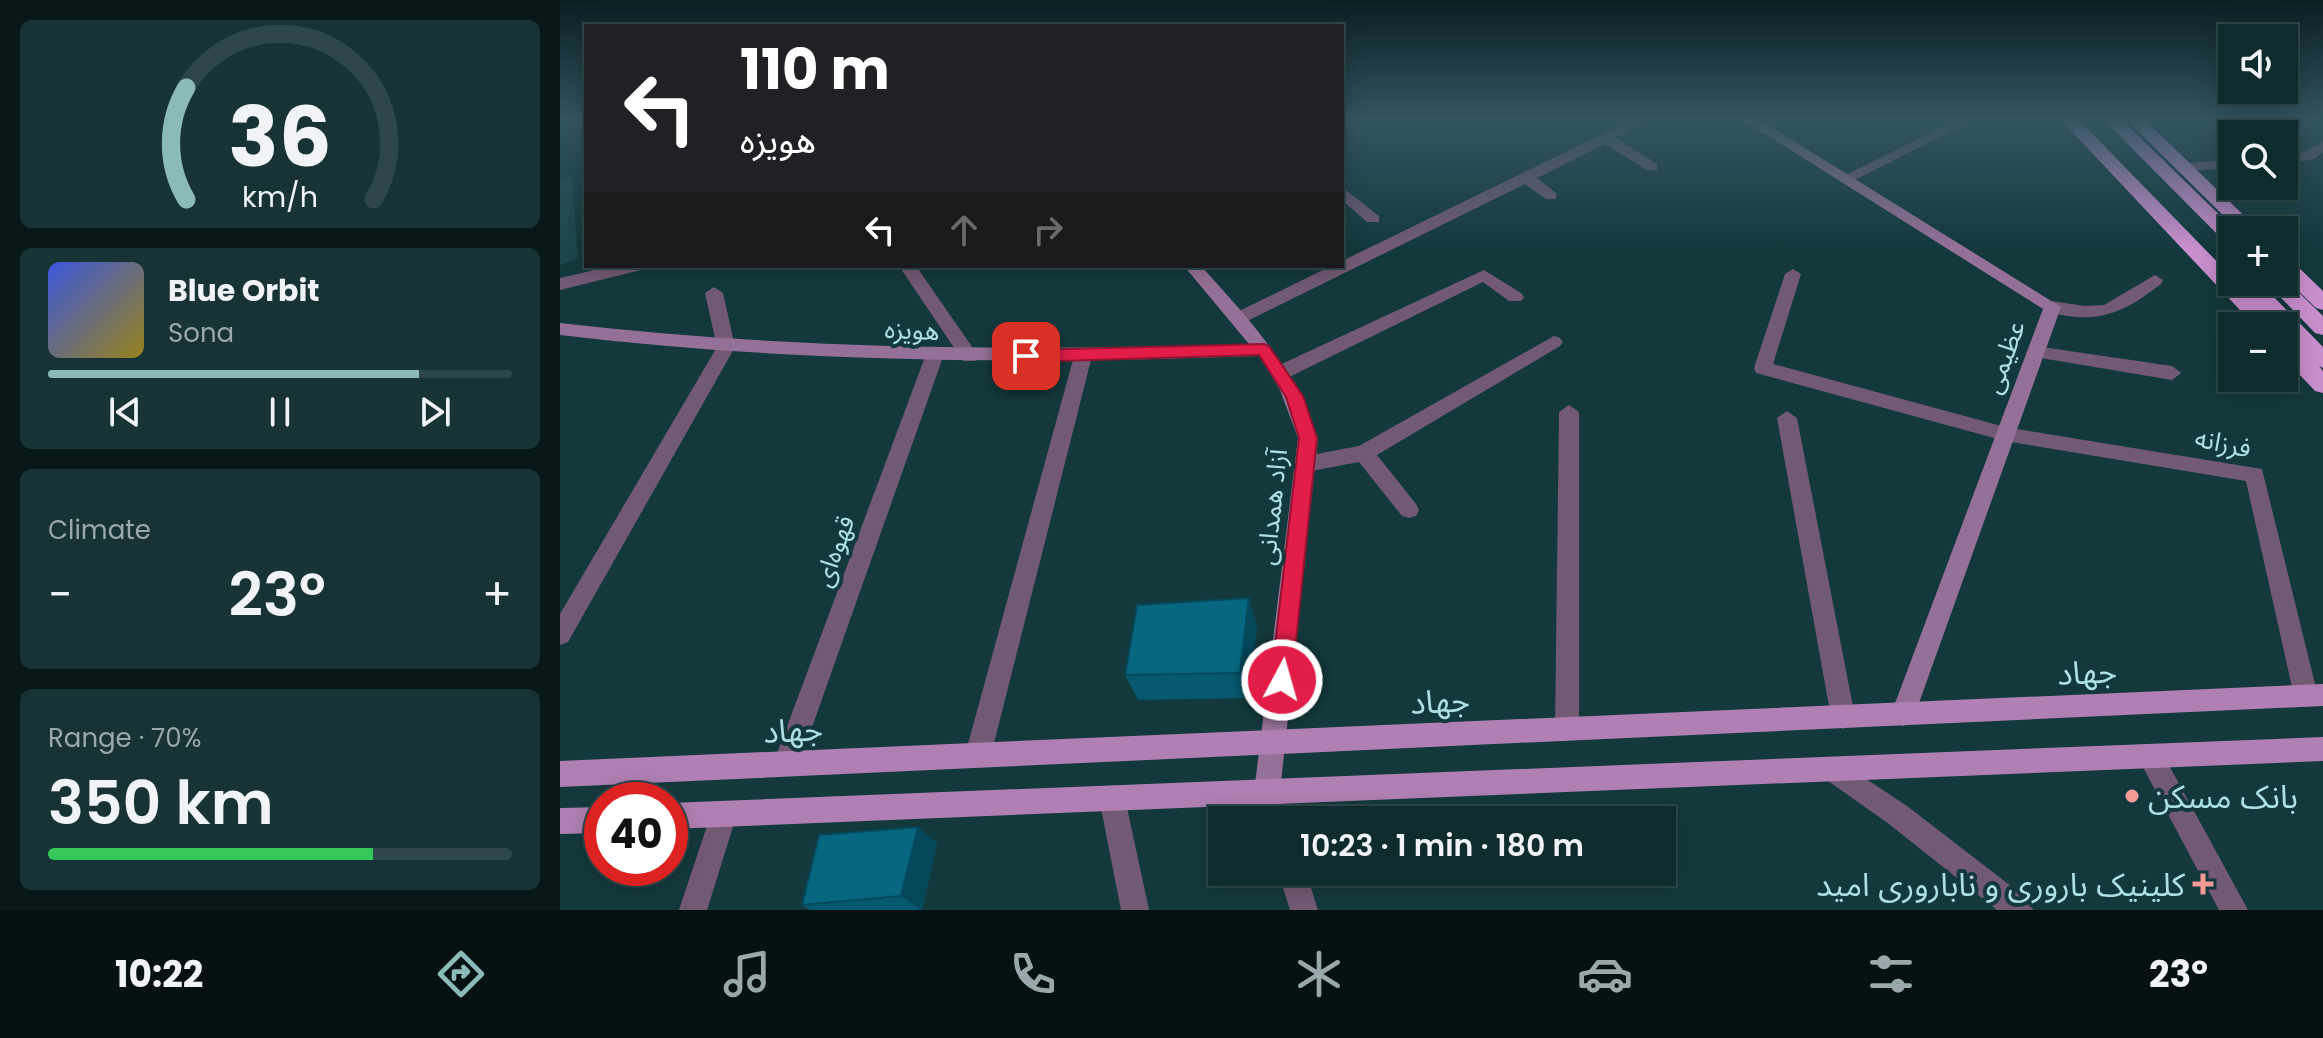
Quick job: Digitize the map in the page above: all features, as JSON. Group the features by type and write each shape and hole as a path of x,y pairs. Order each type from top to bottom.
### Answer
{"highway":[{"path":"2110,162 2254,312"},
{"path":"2131,162 2218,252"},
{"path":"2155,162 2218,224"},
{"path":"2179,162 2235,216"},
{"path":"2298,279 2323,303"},
{"path":"2261,296 2323,360"},
{"path":"2290,296 2323,328"},
{"path":"2298,359 2323,385"}],"main road":[{"name":"جهاد","path":"560,774 2314,696"},
{"path":"688,815 2323,749"},
{"path":"560,821 584,820"}],"street":[{"path":"1344,266 1556,162"},
{"path":"1645,162 1652,167"},
{"name":"عظیمی","path":"1819,162 2052,307 1903,714"},
{"path":"1846,179 1880,162"},
{"path":"2184,167 2218,165"},
{"path":"1526,177 1551,196"},
{"path":"1344,194 1373,219"},
{"path":"560,284 625,268"},
{"path":"908,268 969,356"},
{"name":"آزاد همدانی","path":"1194,268 1280,373 1303,418 1308,438 1267,792"},
{"path":"1237,319 1341,268"},
{"path":"1793,274 1763,368 2005,434"},
{"path":"1280,373 1484,275 1515,297"},
{"path":"2052,307 2103,313 2124,304 2155,280"},
{"path":"560,635 726,347 714,293"},
{"name":"هویزه","path":"560,329 726,347 934,357 1264,350"},
{"path":"1306,464 1364,453 1554,342"},
{"path":"2035,352 2172,373"},
{"path":"978,755 1083,356"},
{"name":"قهوه‌ای","path":"786,764 934,357"},
{"path":"1567,729 1569,412"},
{"path":"1787,418 1843,717"},
{"name":"فرزانه","path":"2005,434 2255,475 2314,696"},
{"path":"1364,453 1409,510"},
{"path":"2150,756 2234,910"},
{"path":"1833,769 1898,815 2019,910"},
{"path":"1267,792 1272,806"},
{"path":"1112,798 1135,910"},
{"path":"693,910 724,814"},
{"path":"1296,886 1304,910"}],"shaded area":[{"path":"572,176 578,259 560,265 560,180"}],"building":[{"path":"1249,598 1240,673 1125,675 1137,605"},
{"path":"918,827 901,896 802,905 819,835"}],"place":[{"name":"بانک مسکن","path":"2132,796"},
{"name":"کلینیک باروری و ناباروری امید","path":"2203,884"}],"route":[{"path":"1026,356 1264,350 1294,396 1308,438 1282,680"}]}
